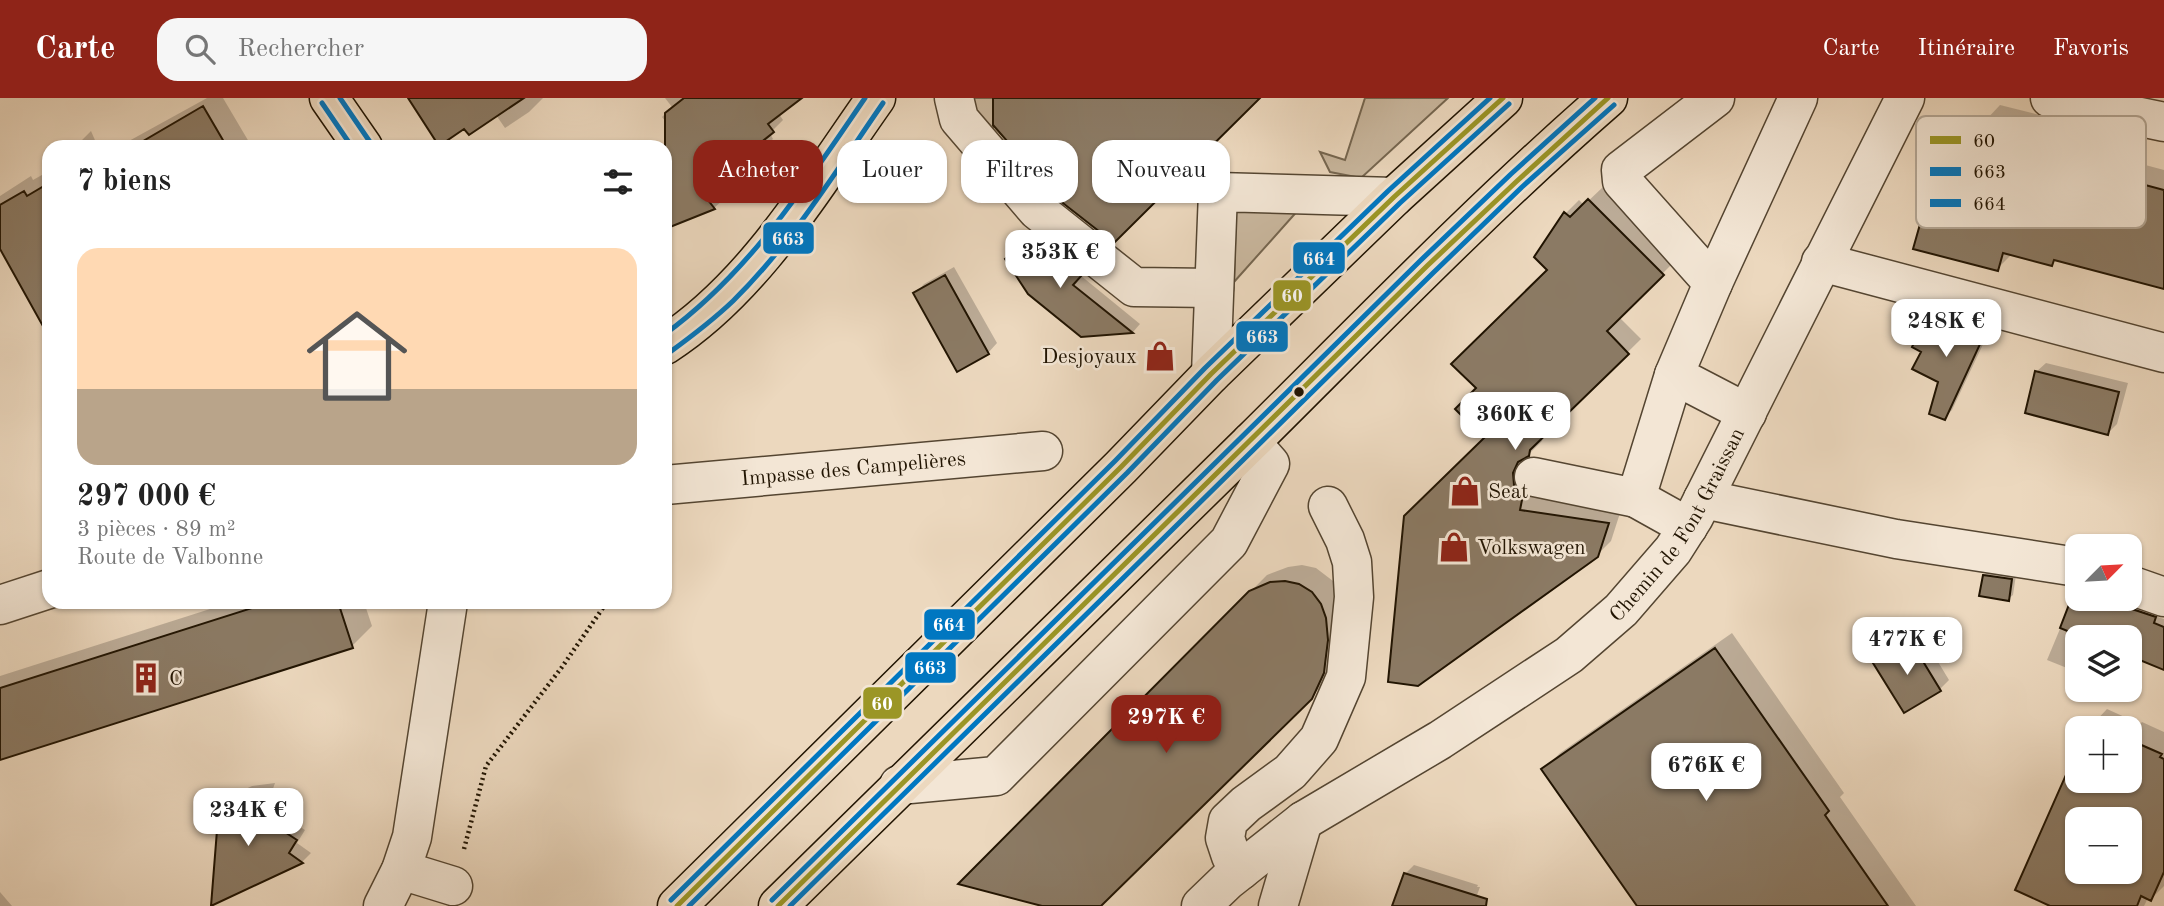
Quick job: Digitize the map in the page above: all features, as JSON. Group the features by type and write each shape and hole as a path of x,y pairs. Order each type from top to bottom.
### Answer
{"main road":[{"path":"330,98 358,140"},
{"path":"672,340 714,309 756,263 876,98"},
{"path":"677,906 1121,467 1211,374 1394,197 1503,98"},
{"path":"778,906 1251,443 1455,239 1543,155 1608,98"}],"street":[{"path":"954,98 959,119 1037,210 1134,287 1214,288"},
{"path":"1713,283 1622,181 1621,170 1715,98"},
{"path":"1636,498 1674,375 1798,98"},
{"name":"Chemin de Font Graissan","path":"1201,906 1303,821 1440,740 1569,655 1621,610 1668,557 1695,513 1747,413 1905,98"},
{"path":"2050,98 2136,116"},
{"path":"2146,118 2164,122"},
{"path":"1211,374 1218,192 1394,197"},
{"path":"1821,262 2164,353"},
{"path":"1674,375 1747,413"},
{"path":"899,785 996,776 1229,542 1270,464 1251,443"},
{"name":"Impasse des Campelières","path":"672,484 1043,451"},
{"path":"1534,477 1695,513 1896,539 2065,566"},
{"path":"1241,870 1231,856 1225,838 1228,821 1246,804 1290,772 1319,739 1346,677 1354,597 1352,562 1345,540 1328,506"},
{"path":"2142,589 2164,597"},
{"path":"0,605 42,591"},
{"path":"383,906 401,870 412,837 447,609"},
{"path":"1278,906 1303,821"},
{"path":"401,870 453,886"}],"path":[{"path":"453,886 486,766 562,667 602,609"}],"shaded area":[{"path":"965,98 993,98 993,132"},
{"path":"1365,98 1448,98 1361,178 1330,172 1320,152 1345,160"},
{"path":"1300,208 1234,282 1236,212"}],"building":[{"path":"408,98 524,98 469,135 464,129 448,140 435,140"},
{"path":"684,98 802,98 768,124 774,132 764,140 693,140 693,203 710,203 715,209 672,226 672,140 665,140 665,113"},
{"path":"993,98 1260,98 1218,140 1092,140 1092,203 1154,203 1114,243 1063,203 1078,203 1078,140 1006,140 993,125"},
{"path":"203,106 223,140 145,140"},
{"path":"2146,185 2164,190 2164,289 2054,260 2052,266 2003,253 1998,271 1913,249 1919,228 2146,228"},
{"path":"42,187 42,324 0,249 0,205 24,191 27,196"},
{"path":"1588,199 1664,275 1607,331 1629,354 1530,450 1529,456 1518,462 1513,473 1514,485 1523,495 1520,510 1609,523 1598,557 1418,686 1388,682 1404,516 1484,438 1455,409 1476,388 1451,364 1547,270 1534,257 1564,212 1570,217"},
{"path":"1033,235 1083,274 1073,285 1133,333 1081,337 1028,294 1005,259"},
{"path":"945,275 989,354 957,372 913,293"},
{"path":"1925,319 1952,331 1955,320 1987,329 1945,420 1929,414 1938,382 1912,369 1921,352 1912,347"},
{"path":"2035,371 2119,392 2108,435 2025,413"},
{"path":"1983,575 2012,579 2009,601 1979,596"},
{"path":"1270,582 1299,584 1312,592 1321,604 1326,618 1328,640 1324,673 1312,699 1101,906 1042,906 958,884 1249,591"},
{"name":"C","path":"249,609 340,609 353,648 0,760 0,688"},
{"path":"2067,611 2138,611 2156,617 2154,623 2164,627 2164,670 2142,661 2142,625 2065,625 2065,630 2060,628"},
{"path":"1910,640 1941,691 1904,713 1873,663"},
{"path":"1715,648 1829,811 1825,815 1888,906 1637,906 1541,769"},
{"path":"2142,745 2162,754 2164,872 2151,901 2141,896 2137,906 2050,906 2015,890 2065,777 2065,793 2142,793"},
{"path":"267,791 259,815 297,840 289,853 303,863 211,906 219,805 241,794"},
{"path":"1404,873 1487,899 1486,906 1392,906"}],"transit line":[{"name":"664","path":"340,98 369,140"},
{"name":"664","path":"672,329 696,310 750,255 798,194 865,98"},
{"name":"664","path":"671,900 1115,461 1205,368 1388,191 1490,98"},
{"name":"60","path":"677,906 1121,467 1211,374 1394,197 1503,98"},
{"name":"664","path":"772,900 1421,260 1595,98"},
{"name":"60","path":"778,906 1427,266 1608,98"},
{"name":"663","path":"322,103 347,140"},
{"name":"663","path":"672,350 725,308 775,255 883,103"},
{"name":"663","path":"689,906 1127,473 1217,380 1400,203 1509,104"},
{"name":"663","path":"790,906 1433,273 1522,187 1614,105"}],"place":[{"name":"Desjoyaux","path":"1160,356"},
{"name":"Seat","path":"1465,491"},
{"name":"Volkswagen","path":"1454,547"},
{"name":"C","path":"146,678"}]}
